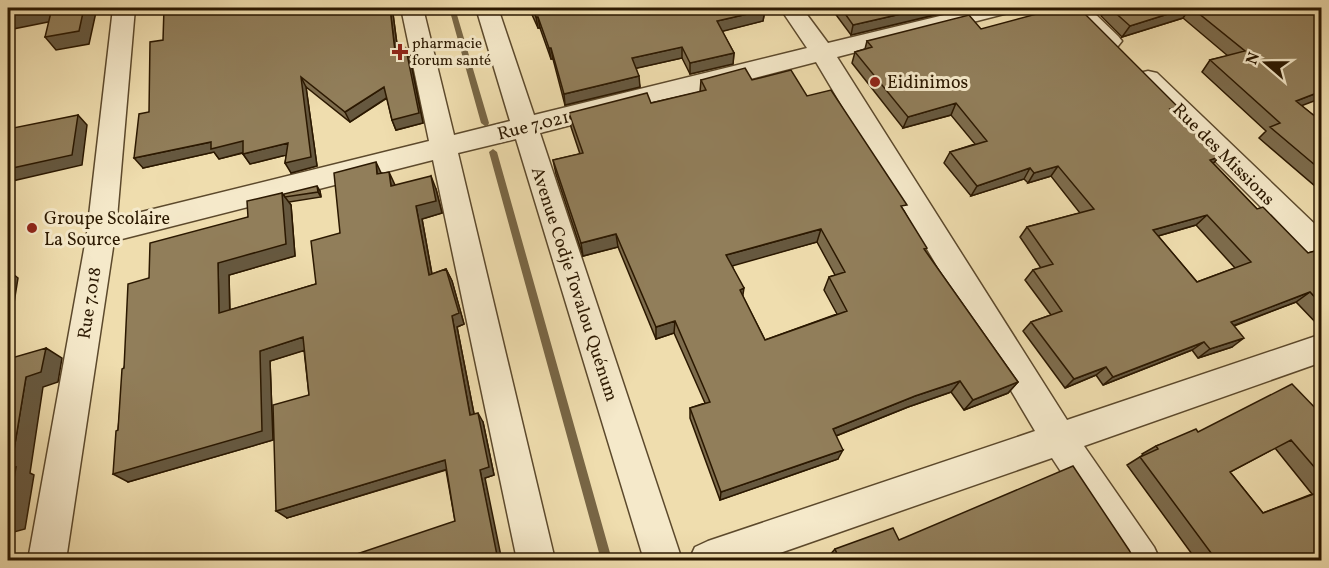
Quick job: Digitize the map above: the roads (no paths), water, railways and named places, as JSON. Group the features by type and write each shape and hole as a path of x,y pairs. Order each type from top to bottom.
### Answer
{"street":[{"name":"Rue 7.018","path":"46,561 101,233 124,8"},
{"path":"412,8 536,561"},
{"name":"Avenue Codje Tovalou Quénum","path":"487,8 663,561"},
{"path":"791,8 823,53 1059,439 1141,561"},
{"name":"Rue 7.021","path":"101,233 999,8"},
{"name":"Rue des Missions","path":"1076,8 1322,250"},
{"path":"708,561 1322,348"}],"waterway":[{"path":"452,8 485,123"},
{"path":"493,152 607,560"}],"place":[{"name":"pharmacie forum santé","path":"400,52"},
{"name":"Eidinimos","path":"875,82"},
{"name":"Groupe Scolaire La Source","path":"32,228"}]}
